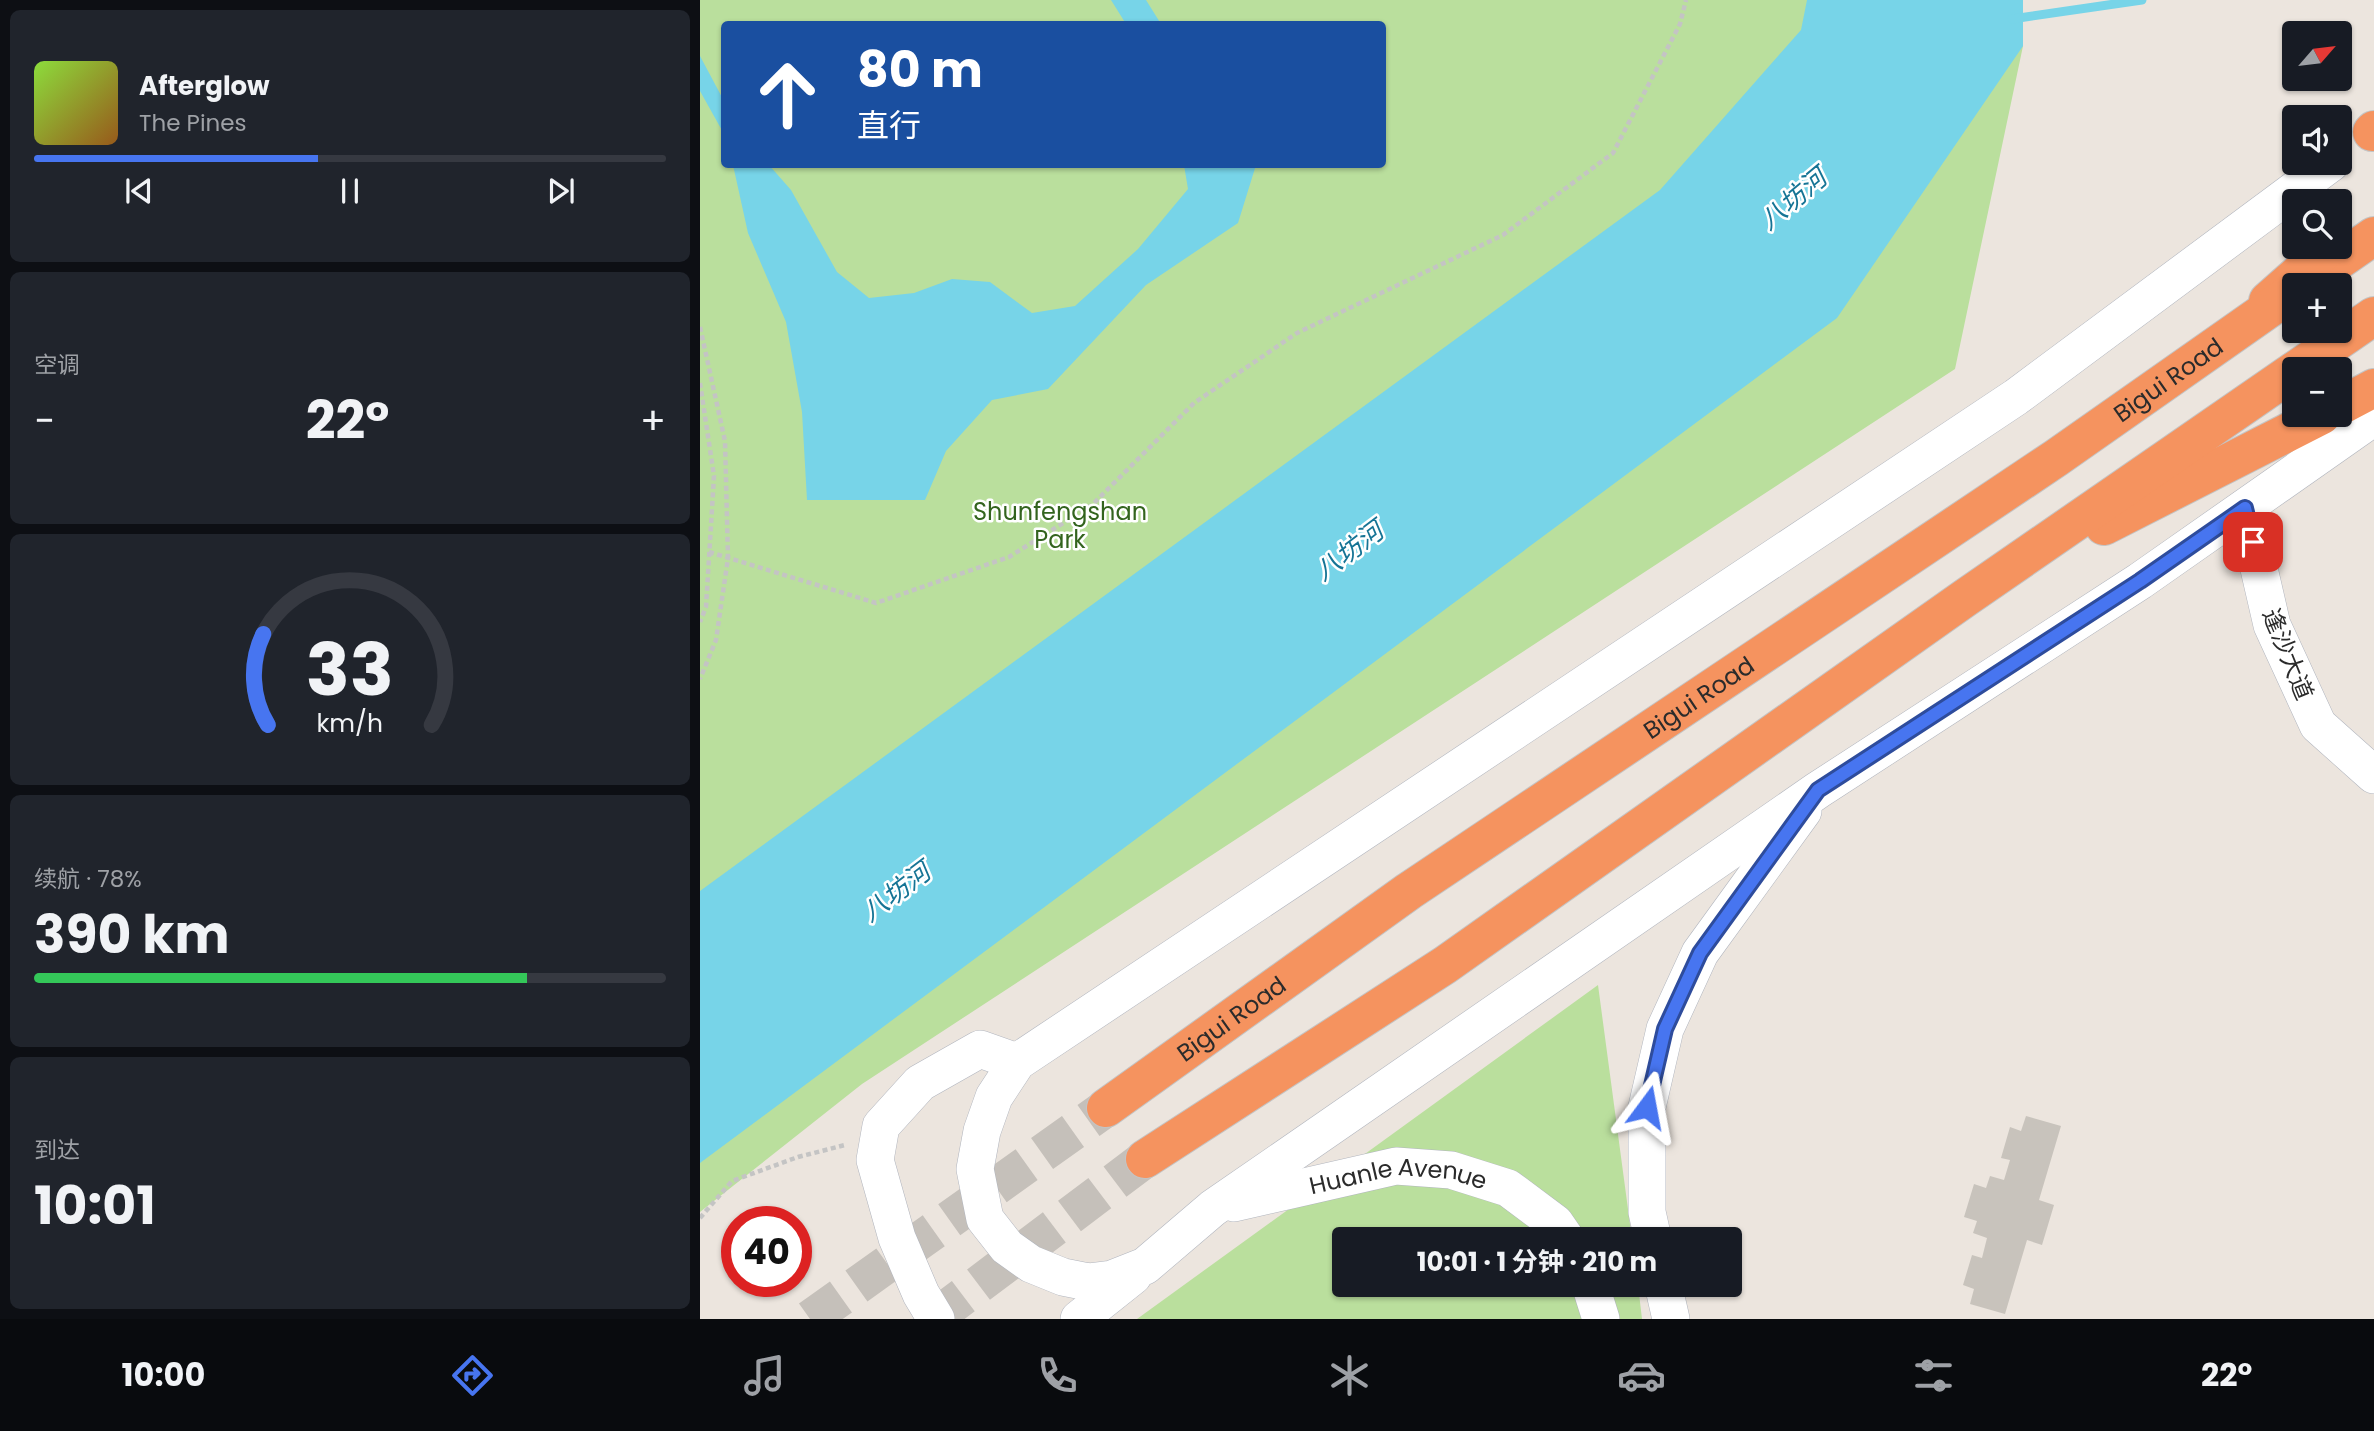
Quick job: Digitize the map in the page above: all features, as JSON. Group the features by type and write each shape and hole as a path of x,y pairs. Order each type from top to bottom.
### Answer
{"highway":[{"path":"2352,227 2374,208"},
{"path":"2320,273 2374,236"},
{"path":"2226,337 2315,259"},
{"name":"Bigui Road","path":"1106,1108 1409,891 2056,458 2282,299"},
{"path":"2315,357 2374,316"},
{"path":"1145,1159 1446,965 1965,597 2282,380"},
{"path":"2352,400 2374,388"},
{"path":"1965,597 2298,427"}],"street":[{"path":"2352,147 2373,131"},
{"path":"1145,1266 1112,1279 1088,1282 1063,1277 1031,1264 1007,1247 985,1219 975,1169 982,1131 994,1097 1017,1062 2017,397 2315,175"},
{"path":"1079,1319 1213,1208 1818,790 2128,588 2374,417"},
{"name":"逢沙大道","path":"2245,508 2272,625 2318,726 2374,775"},
{"path":"1650,1227 1647,1212 1647,1107 1665,1029 1700,953 1818,790"},
{"path":"936,1319 921,1294 893,1225 874,1160 881,1126 920,1083 980,1049 1017,1062"},
{"name":"Huanle Avenue","path":"1213,1208 1396,1166 1451,1170 1508,1188 1558,1227"},
{"path":"1594,1297 1601,1319"},
{"path":"1666,1297 1671,1319"}],"path":[{"path":"709,552 876,603 1009,556 1092,505 1194,403 1297,333 1503,235 1613,153 1680,24 1686,0"},
{"path":"700,327 725,441 728,558 716,640 700,679"},
{"path":"700,383 714,476 706,607 700,622"},
{"path":"700,1218 732,1181 798,1157 852,1143"}],"green space":[{"name":"Shunfengshan Park","path":"700,0 2023,0 2023,46 1955,369 862,1084 700,1212"},
{"path":"1598,985 1630,1227 1332,1227 1332,1297 1639,1297 1642,1319 1137,1319"}],"water":[{"path":"1111,0 1146,0 1159,21 1124,21"},
{"name":"八坊河","path":"1807,0 2023,0 2023,46 1837,318 700,1163 700,891 1660,190 1801,30"},
{"path":"700,56 721,95 721,129 700,91"},
{"path":"734,168 772,168 791,190 837,272 869,298 914,293 952,279 990,282 1032,313 1075,306 1138,249 1188,189 1184,168 1255,168 1238,223 1146,285 1048,389 992,400 946,451 925,500 807,500 802,412 786,322 748,233"}],"building":[{"path":"2026,1116 2061,1126 2039,1200 2054,1205 2042,1245 2027,1240 2005,1314 1970,1304 1974,1289 1963,1285 1972,1255 1982,1258 1987,1238 1973,1233 1977,1221 1964,1217 1974,1184 1986,1188 1990,1176 2004,1180 2010,1160 2001,1158 2010,1127 2021,1131"}],"waterway":[{"path":"2012,19 2142,0"}],"tunnel":[{"path":"810,1319 1106,1108"},
{"path":"933,1319 1145,1159"}],"route":[{"path":"1647,1107 1665,1029 1700,953 1818,790 2140,581 2245,508 2253,542"}]}
